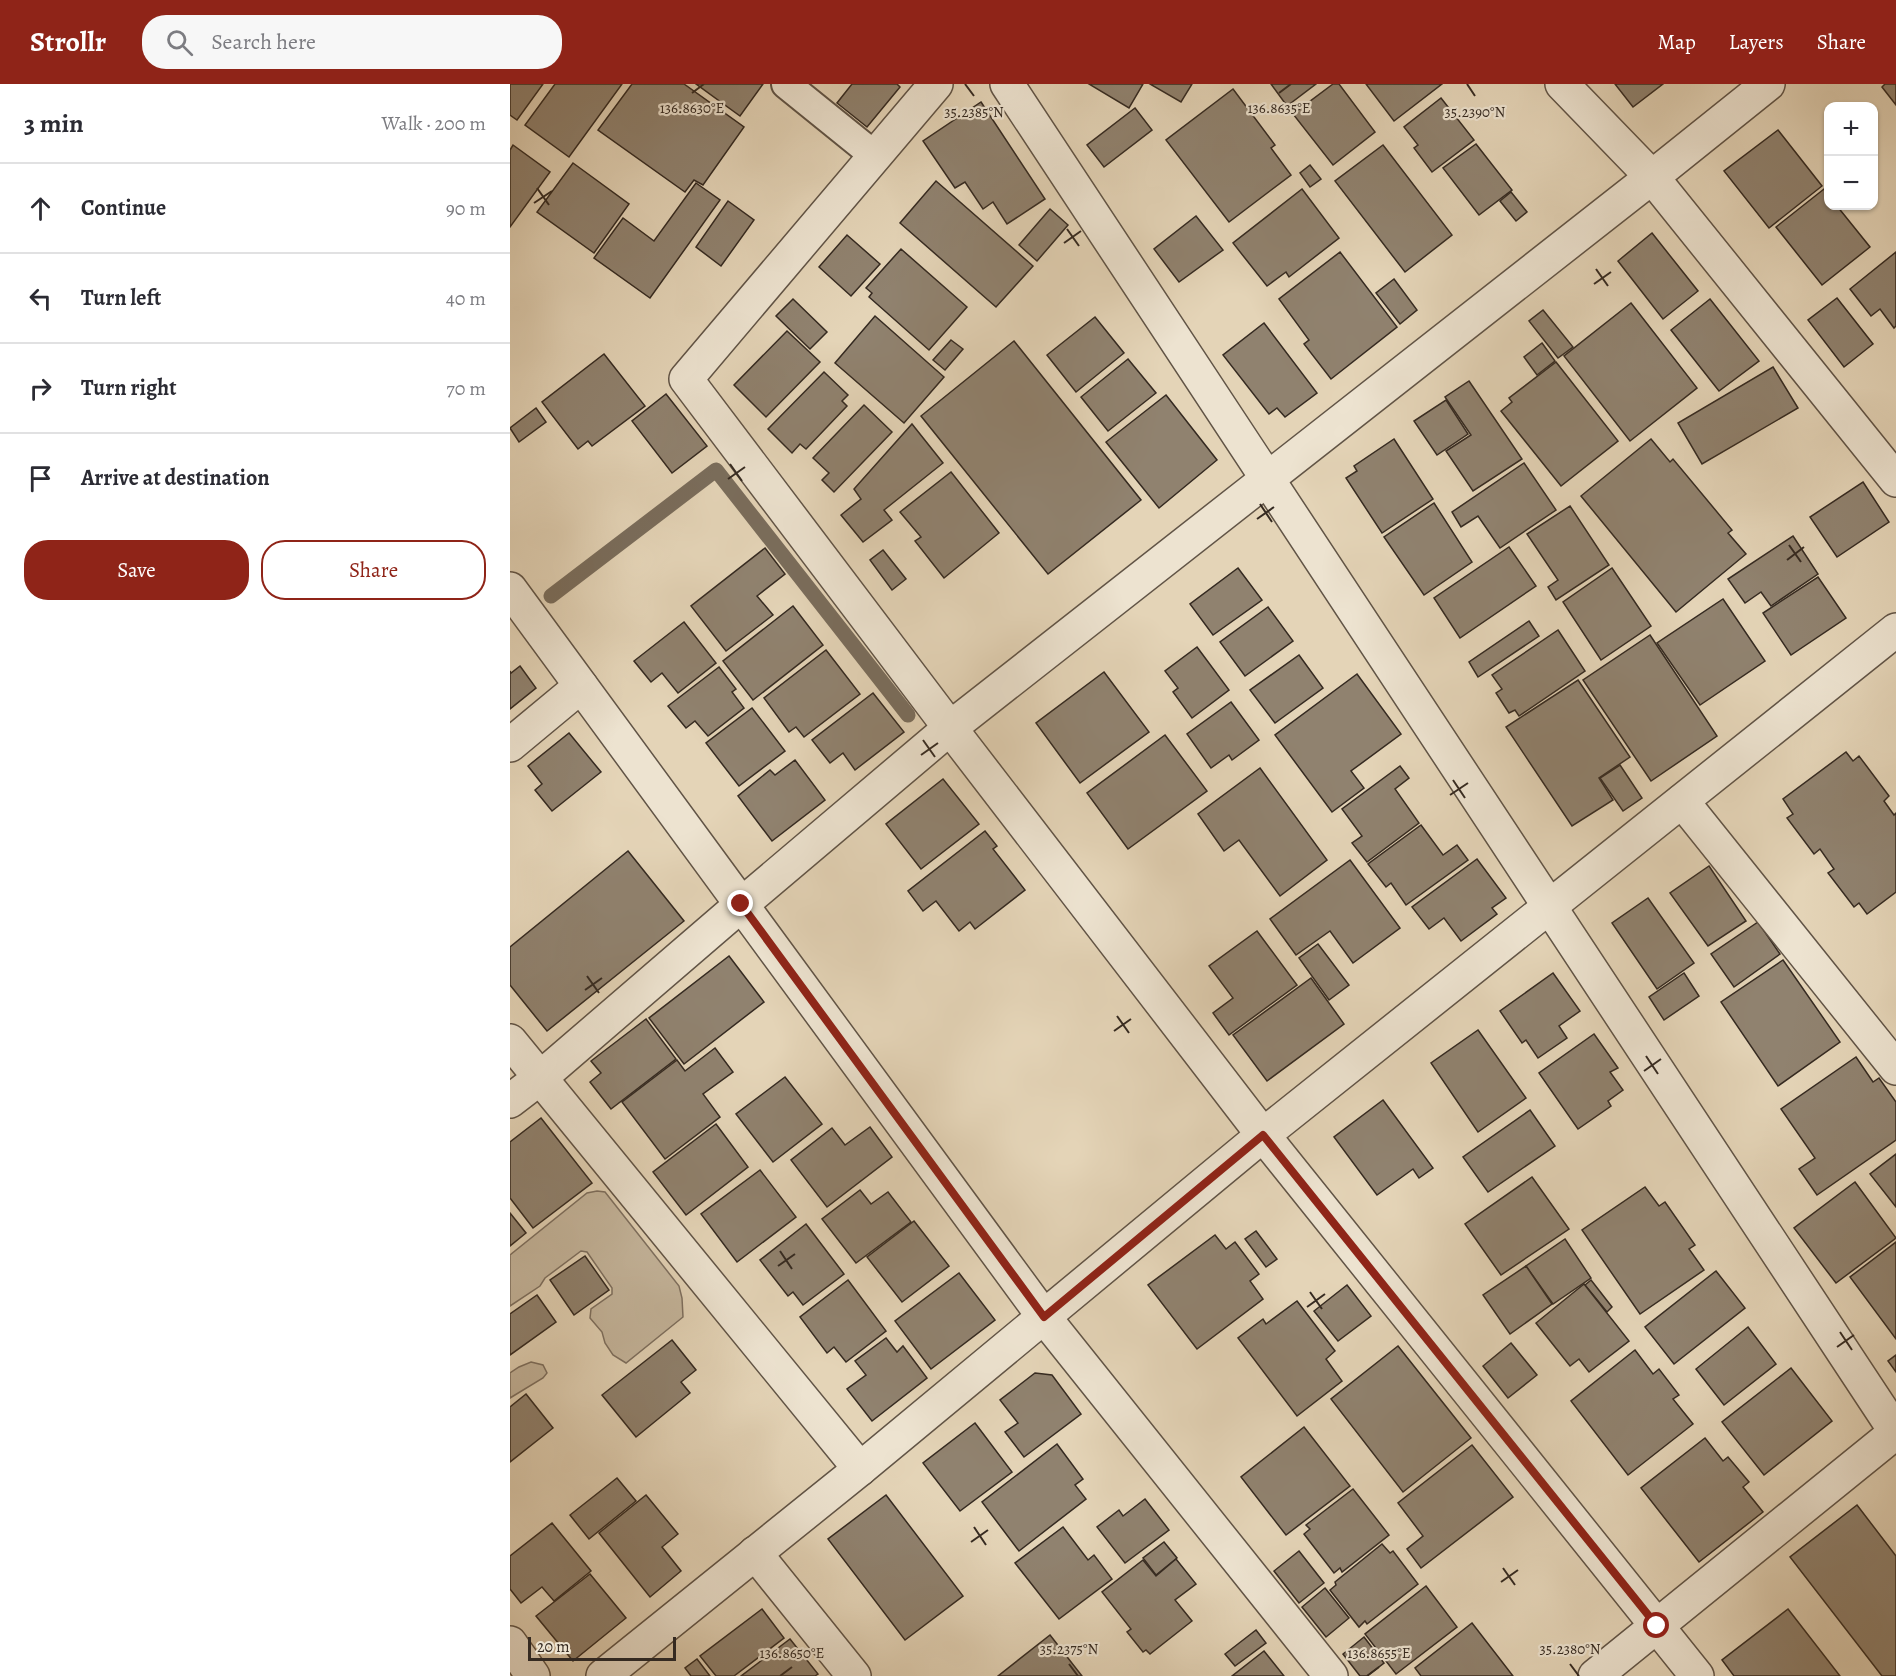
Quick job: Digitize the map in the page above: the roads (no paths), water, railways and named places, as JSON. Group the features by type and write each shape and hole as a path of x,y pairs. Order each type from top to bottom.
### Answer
{"street":[{"path":"936,84 686,379 950,728 1263,1135 1697,1676"},
{"path":"1007,84 1896,1432 1595,1676"},
{"path":"1562,84 1652,177 1896,480"},
{"path":"510,1101 540,1078 741,904 950,728 1768,84"},
{"path":"510,589 1044,1317 1330,1676"},
{"path":"603,1676 860,1469 1263,1135 1896,630"},
{"path":"510,745 581,686"},
{"path":"1682,801 1896,1068"},
{"path":"510,1041 860,1469"},
{"path":"755,1553 854,1676"},
{"path":"510,1643 533,1676"}],"lane":[{"path":"786,84 875,156"}],"waterway":[{"path":"551,596 716,470 908,715"}]}
